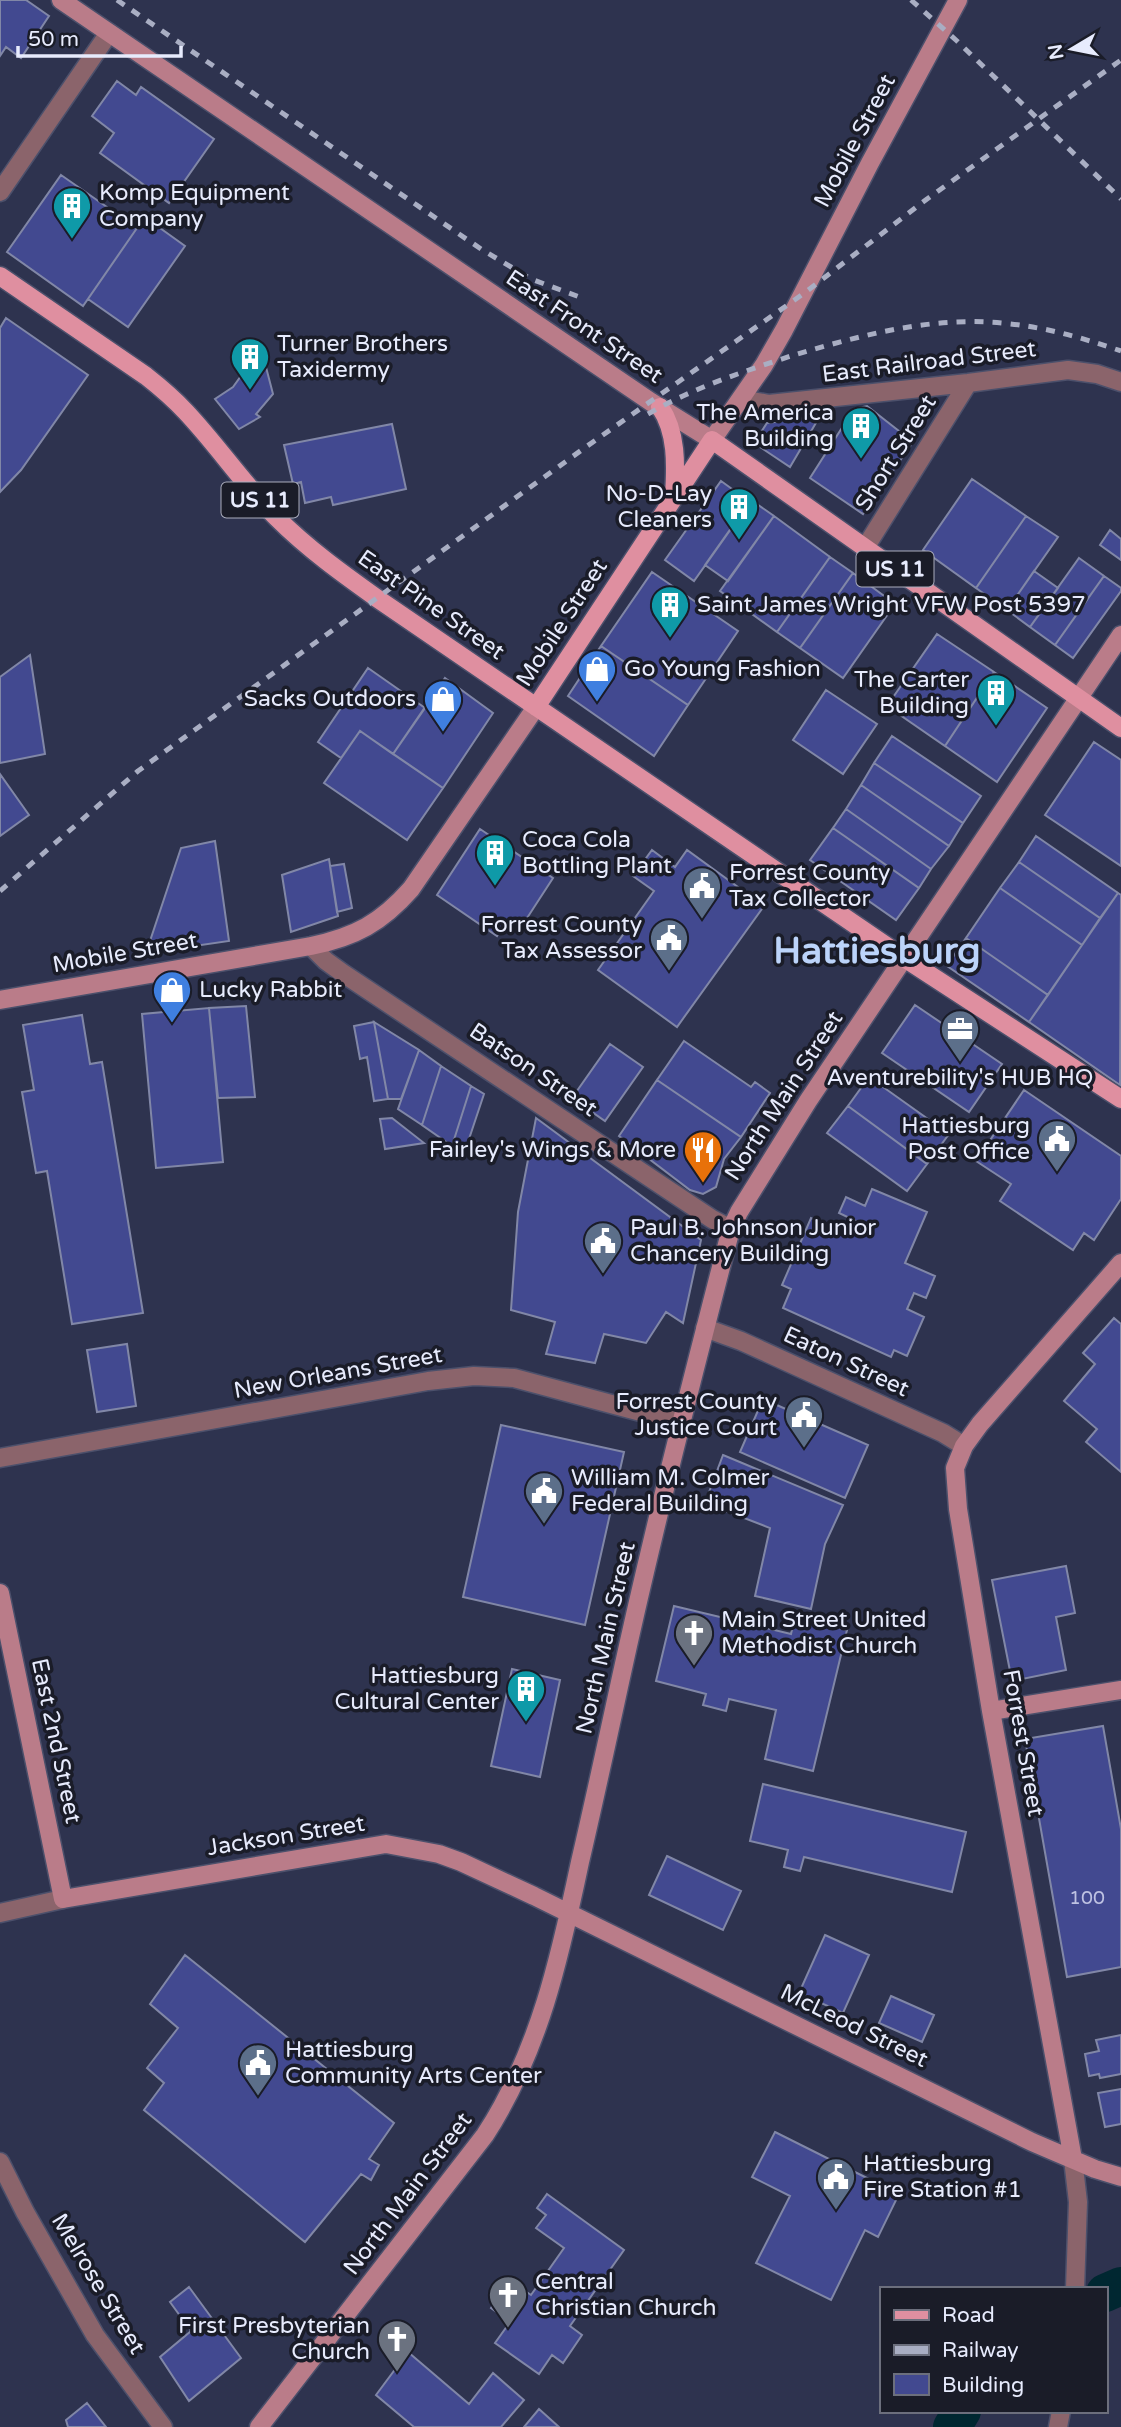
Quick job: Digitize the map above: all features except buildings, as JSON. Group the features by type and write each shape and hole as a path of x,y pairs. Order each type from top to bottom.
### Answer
{"main road":[{"name":"East Pine Street","path":"0,276 146,376 165,392 186,411 277,518 319,556 904,958"},
{"path":"660,407 668,418 673,439 674,498"},
{"name":"Mobile Street","path":"536,707 712,440"},
{"name":"East Front Street","path":"712,440 1078,697"},
{"name":"US 11","path":"1078,697 1121,728"},
{"name":"US 11","path":"904,958 1121,1099"}],"street":[{"name":"East Front Street","path":"61,0 712,440"},
{"name":"Mobile Street","path":"712,440 784,330 958,0"},
{"path":"0,192 108,33"},
{"name":"East Railroad Street","path":"741,399 769,404 1068,370 1097,374 1121,382"},
{"name":"Short Street","path":"865,548 968,383"},
{"name":"North Main Street","path":"259,2427 477,2146 500,2112 527,2058 539,2025 569,1914 625,1659 731,1229 767,1163 1121,635"},
{"name":"Mobile Street","path":"0,1000 312,946 348,937 368,928 411,890 536,707"},
{"name":"Batson Street","path":"312,946 344,974 712,1219 731,1229"},
{"name":"Forrest Street","path":"1075,2287 1078,2202 1073,2159 991,1711 954,1476 957,1460 964,1446 988,1414 1121,1263"},
{"name":"Eaton Street","path":"705,1328 741,1341 939,1431 964,1446"},
{"name":"New Orleans Street","path":"0,1458 428,1381 474,1376 513,1378 682,1423"},
{"name":"East 2nd Street","path":"0,1593 63,1899"},
{"path":"991,1711 1121,1690"},
{"name":"Jackson Street","path":"0,1913 63,1899 386,1844 439,1854 461,1862 569,1914"},
{"name":"McLeod Street","path":"569,1914 1032,2142 1121,2177"},
{"name":"Melrose Street","path":"0,2162 25,2213 95,2335 163,2427"}],"waterway":[{"path":"1107,2292 1121,2286"},
{"path":"952,2427 961,2413"}],"railway":[{"path":"117,0 481,249 531,279 585,299"},
{"path":"911,0 1121,199"},
{"path":"0,891 138,771 583,449 803,294 927,199 1121,60"},
{"path":"648,414 700,388 791,356 842,341 922,325 948,322 1018,325 1062,333 1121,351"}],"place":[{"name":"Komp Equipment Company","path":"72,240"},
{"name":"Turner Brothers Taxidermy","path":"250,391"},
{"name":"The America Building","path":"861,460"},
{"name":"No-D-Lay Cleaners","path":"739,541"},
{"name":"Saint James Wright VFW Post 5397","path":"670,639"},
{"name":"Go Young Fashion","path":"597,703"},
{"name":"The Carter Building","path":"996,727"},
{"name":"Sacks Outdoors","path":"443,733"},
{"name":"Coca Cola Bottling Plant","path":"495,887"},
{"name":"Forrest County Tax Collector","path":"702,920"},
{"name":"Forrest County Tax Assessor","path":"669,972"},
{"name":"Lucky Rabbit","path":"172,1024"},
{"name":"Aventurebility's HUB HQ","path":"960,1063"},
{"name":"Hattiesburg Post Office","path":"1057,1173"},
{"name":"Fairley's Wings & More","path":"703,1184"},
{"name":"Paul B. Johnson Junior Chancery Building","path":"603,1275"},
{"name":"Forrest County Justice Court","path":"804,1449"},
{"name":"William M. Colmer Federal Building","path":"544,1525"},
{"name":"Main Street United Methodist Church","path":"694,1667"},
{"name":"Hattiesburg Cultural Center","path":"526,1723"},
{"name":"Hattiesburg Community Arts Center","path":"258,2097"},
{"name":"Hattiesburg Fire Station #1","path":"836,2211"},
{"name":"Central Christian Church","path":"508,2329"},
{"name":"First Presbyterian Church","path":"397,2373"}],"district":[{"name":"Hattiesburg","path":"877,951"}]}
